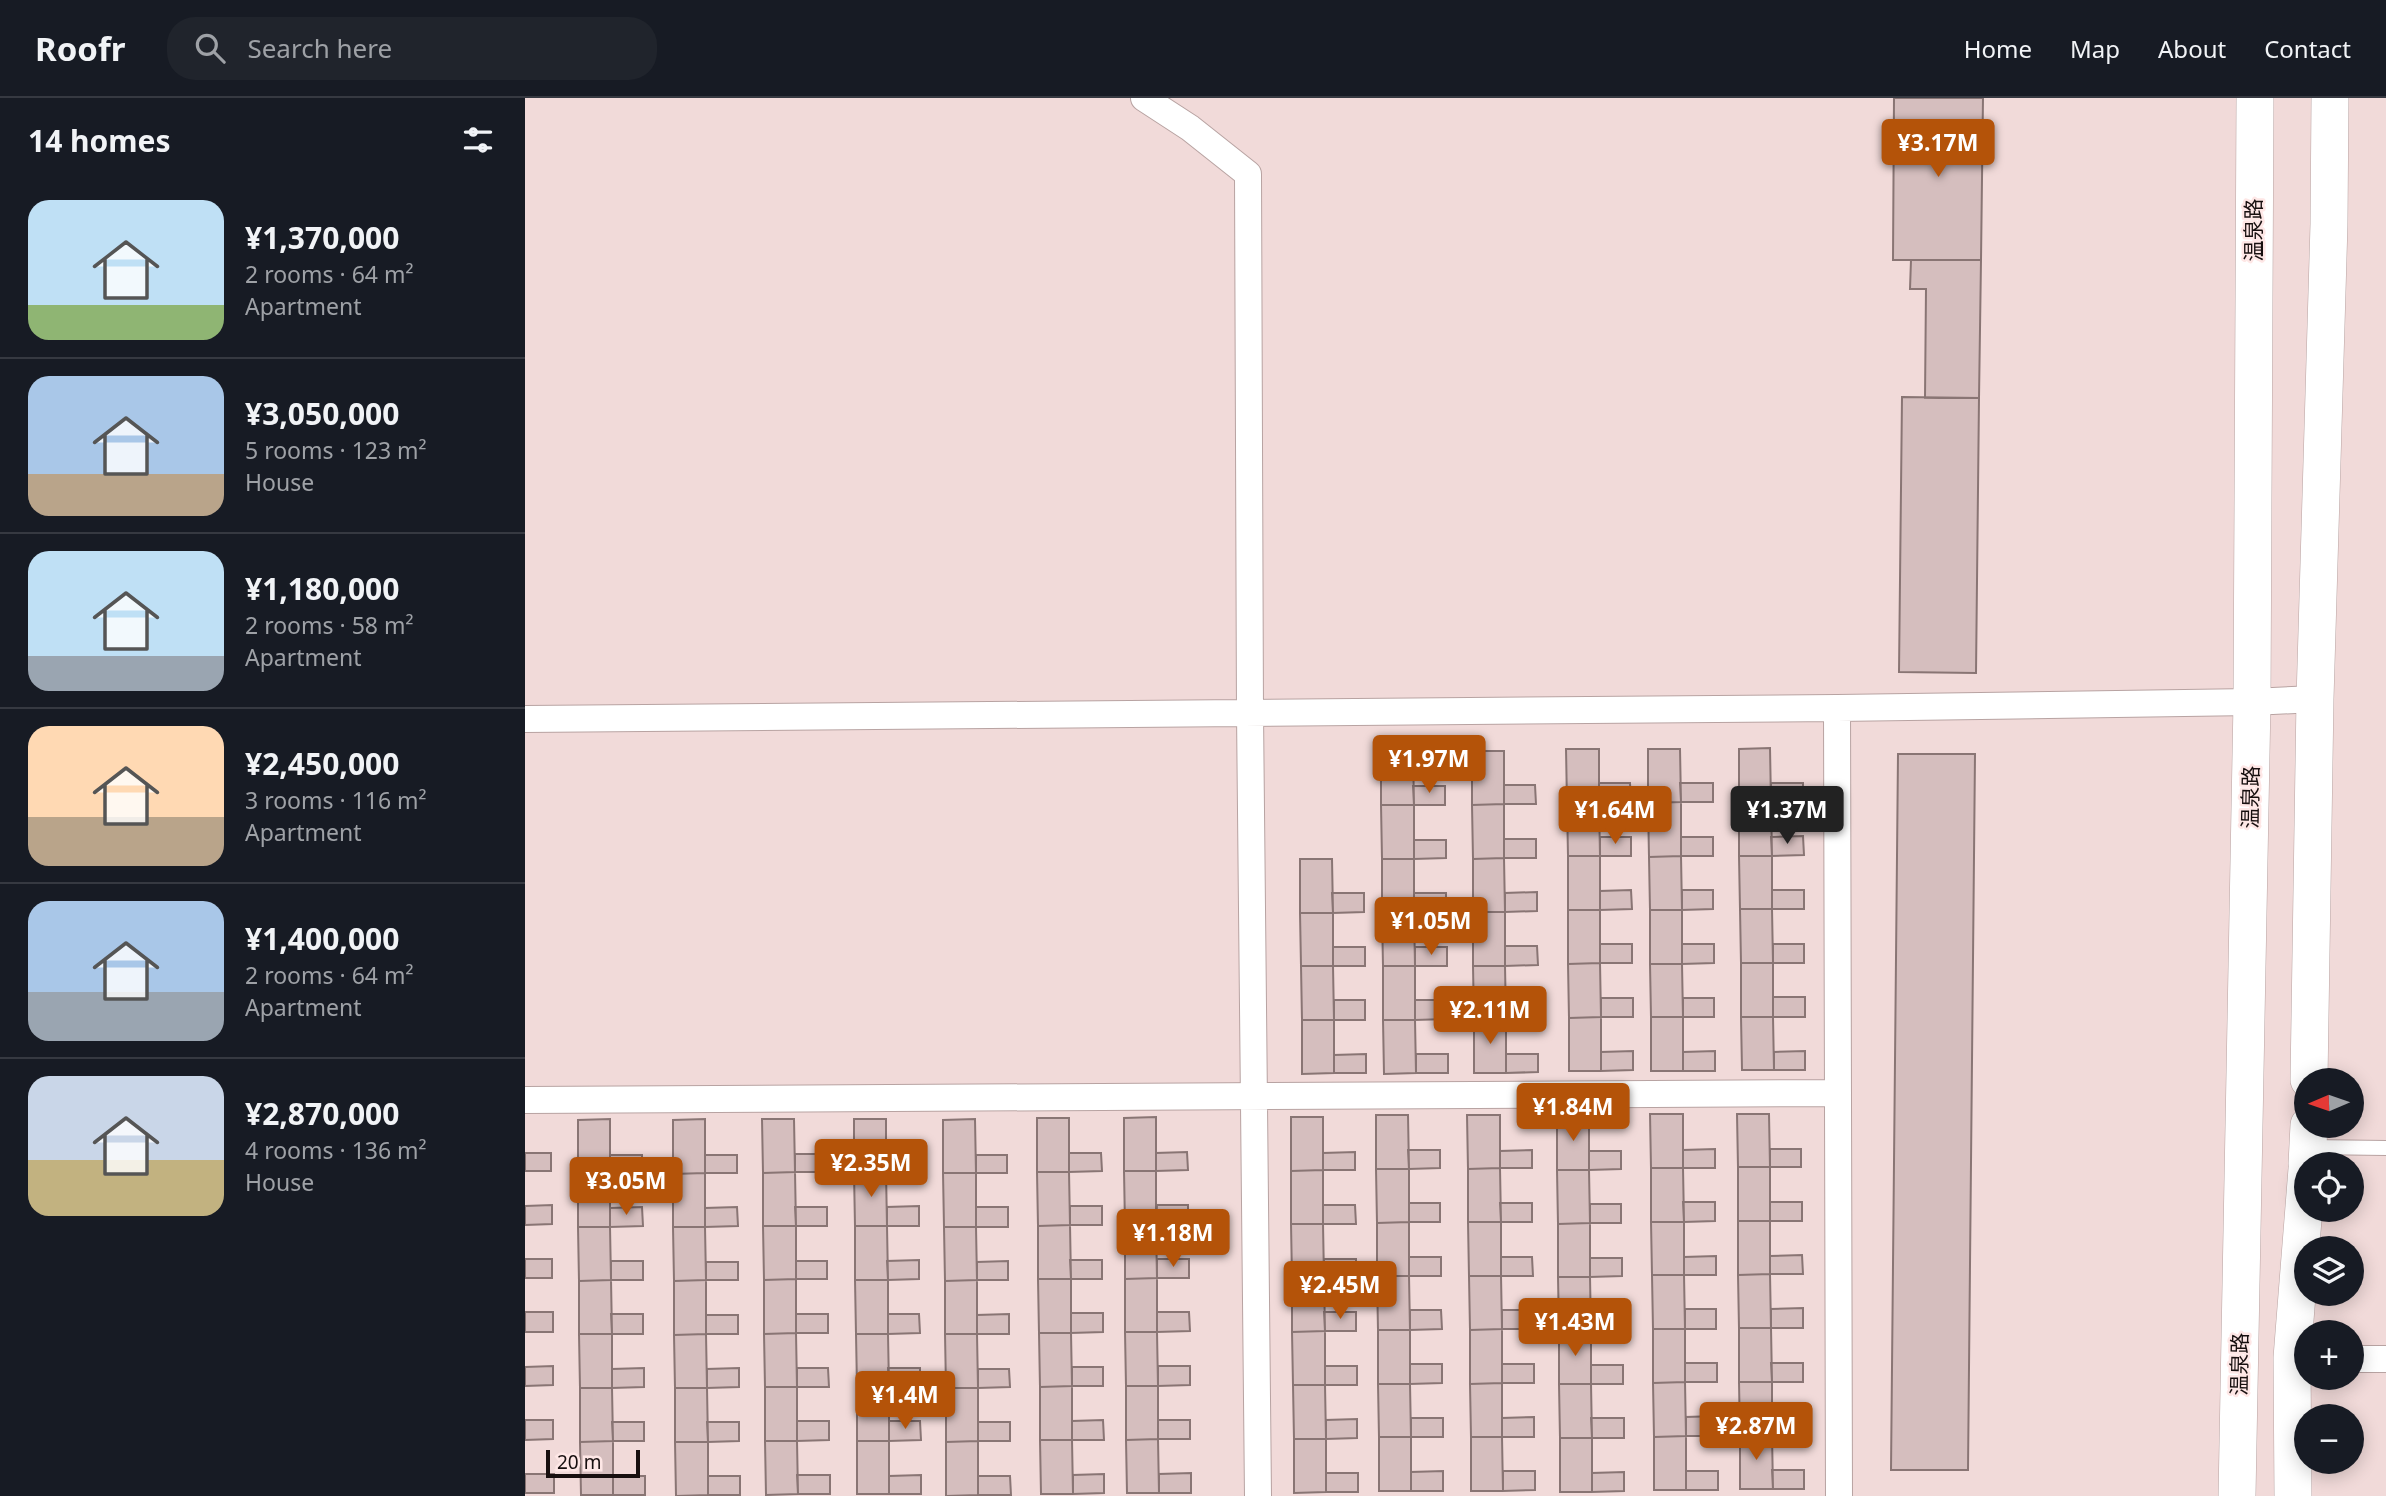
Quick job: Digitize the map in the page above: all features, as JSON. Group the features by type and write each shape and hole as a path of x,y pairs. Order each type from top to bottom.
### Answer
{"main road":[{"name":"温泉路","path":"2237,1496 2252,702 2255,98"},
{"path":"2309,1068 2315,699 2329,224 2330,98"},
{"path":"2301,1320 2308,1151"},
{"path":"2293,1496 2298,1390"}],"street":[{"path":"1144,98 1190,128 1248,174 1258,1496"},
{"path":"525,719 1837,708 2315,699"},
{"path":"1837,708 1839,1496"},
{"path":"525,1100 1838,1093"},
{"path":"2364,1359 2386,1359"}],"lane":[{"path":"2308,1151 2386,1148"}],"building":[{"path":"1894,98 1983,98 1981,260 1893,260"},
{"path":"1911,260 1981,260 1979,398 1925,398 1926,289 1910,289"},
{"path":"1902,397 1979,398 1976,673 1899,672"},
{"path":"1770,748 1771,802 1739,802 1739,749"},
{"path":"1566,749 1599,749 1599,802 1567,803"},
{"path":"1648,749 1680,749 1681,802 1648,803"},
{"path":"1381,751 1413,751 1414,805 1381,805"},
{"path":"1472,751 1504,751 1504,804 1472,805"},
{"path":"1898,754 1975,754 1968,1470 1891,1470"},
{"path":"1599,783 1630,783 1631,802 1599,802"},
{"path":"1680,783 1713,783 1713,802 1681,802"},
{"path":"1771,783 1803,783 1803,802 1771,802"},
{"path":"1504,785 1535,785 1536,804 1504,804"},
{"path":"1413,786 1445,786 1445,805 1414,805"},
{"path":"1599,802 1600,856 1568,856 1567,803"},
{"path":"1681,802 1681,856 1649,857 1648,803"},
{"path":"1739,802 1771,802 1772,856 1739,856"},
{"path":"1504,804 1504,858 1473,859 1472,805"},
{"path":"1381,805 1414,805 1414,859 1382,859"},
{"path":"1803,836 1804,855 1772,856 1771,837"},
{"path":"1600,837 1631,837 1631,856 1600,856"},
{"path":"1681,837 1713,837 1713,856 1681,856"},
{"path":"1504,839 1536,839 1536,858 1504,858"},
{"path":"1414,840 1446,840 1446,858 1414,859"},
{"path":"1568,856 1600,856 1600,910 1568,910"},
{"path":"1681,856 1682,910 1650,910 1649,857"},
{"path":"1739,856 1772,856 1772,909 1740,909"},
{"path":"1504,858 1505,912 1473,912 1473,859"},
{"path":"1300,859 1332,859 1333,913 1300,913"},
{"path":"1382,859 1414,859 1414,912 1382,913"},
{"path":"1631,890 1632,909 1600,910 1600,891"},
{"path":"1682,890 1713,890 1713,909 1682,910"},
{"path":"1772,890 1804,890 1804,909 1772,909"},
{"path":"1537,892 1537,911 1505,912 1505,893"},
{"path":"1332,893 1364,893 1364,912 1333,913"},
{"path":"1414,893 1446,893 1446,912 1414,912"},
{"path":"1740,909 1772,909 1773,963 1741,963"},
{"path":"1568,910 1600,910 1600,963 1568,964"},
{"path":"1650,910 1682,910 1682,964 1650,964"},
{"path":"1414,912 1415,966 1383,966 1382,913"},
{"path":"1473,912 1505,912 1505,966 1473,966"},
{"path":"1300,913 1333,913 1333,966 1301,966"},
{"path":"1600,944 1632,944 1632,963 1600,963"},
{"path":"1682,944 1714,944 1714,963 1682,964"},
{"path":"1773,944 1804,944 1804,963 1773,963"},
{"path":"1505,946 1537,946 1538,965 1505,966"},
{"path":"1333,947 1365,947 1365,966 1333,966"},
{"path":"1415,947 1447,947 1447,966 1415,966"},
{"path":"1600,963 1601,1017 1569,1018 1568,964"},
{"path":"1741,963 1773,963 1773,1017 1741,1017"},
{"path":"1650,964 1682,964 1683,1017 1651,1017"},
{"path":"1301,966 1333,966 1334,1020 1302,1020"},
{"path":"1383,966 1415,966 1415,1020 1383,1020"},
{"path":"1473,966 1505,966 1506,1019 1474,1020"},
{"path":"1773,997 1805,997 1805,1017 1773,1017"},
{"path":"1601,998 1633,998 1633,1017 1601,1017"},
{"path":"1683,998 1714,998 1714,1017 1683,1017"},
{"path":"1334,1000 1365,1000 1365,1020 1334,1020"},
{"path":"1415,1000 1447,1000 1447,1019 1415,1020"},
{"path":"1506,1000 1538,1000 1538,1019 1506,1019"},
{"path":"1601,1017 1601,1071 1569,1071 1569,1018"},
{"path":"1651,1017 1683,1017 1683,1071 1651,1071"},
{"path":"1741,1017 1773,1017 1774,1070 1742,1070"},
{"path":"1506,1019 1506,1073 1474,1073 1474,1020"},
{"path":"1302,1020 1334,1020 1334,1073 1302,1074"},
{"path":"1383,1020 1415,1020 1416,1073 1384,1074"},
{"path":"1633,1051 1633,1070 1601,1071 1601,1052"},
{"path":"1715,1051 1715,1071 1683,1071 1683,1052"},
{"path":"1805,1051 1805,1070 1774,1070 1774,1052"},
{"path":"1366,1054 1366,1073 1334,1073 1334,1055"},
{"path":"1416,1054 1448,1054 1448,1073 1416,1073"},
{"path":"1506,1054 1538,1054 1538,1072 1506,1073"},
{"path":"1650,1114 1683,1114 1683,1168 1651,1168"},
{"path":"1737,1114 1769,1114 1770,1167 1738,1167"},
{"path":"1376,1115 1408,1115 1409,1169 1376,1169"},
{"path":"1467,1115 1500,1115 1500,1168 1468,1169"},
{"path":"1557,1116 1589,1116 1589,1170 1557,1170"},
{"path":"1156,1117 1156,1171 1124,1171 1124,1118"},
{"path":"1291,1117 1323,1117 1323,1170 1291,1171"},
{"path":"1037,1118 1069,1118 1069,1172 1037,1172"},
{"path":"610,1119 610,1173 578,1173 578,1120"},
{"path":"705,1119 705,1173 673,1174 673,1120"},
{"path":"762,1119 794,1119 795,1172 763,1173"},
{"path":"854,1119 886,1119 886,1172 854,1173"},
{"path":"975,1119 976,1173 943,1173 943,1120"},
{"path":"1715,1149 1715,1168 1683,1168 1683,1150"},
{"path":"1770,1149 1801,1149 1801,1167 1770,1167"},
{"path":"1408,1150 1440,1150 1440,1168 1409,1169"},
{"path":"1532,1150 1532,1168 1500,1168 1500,1151"},
{"path":"1589,1151 1621,1151 1621,1169 1589,1170"},
{"path":"1187,1152 1188,1170 1156,1171 1156,1153"},
{"path":"1355,1152 1355,1170 1323,1170 1323,1153"},
{"path":"525,1153 551,1153 551,1171 525,1171"},
{"path":"1069,1153 1101,1153 1102,1171 1069,1172"},
{"path":"795,1154 826,1154 826,1172 795,1172"},
{"path":"886,1154 918,1154 918,1172 886,1172"},
{"path":"610,1155 642,1155 642,1172 610,1173"},
{"path":"705,1155 737,1155 737,1173 705,1173"},
{"path":"976,1155 1007,1155 1007,1173 976,1173"},
{"path":"1738,1167 1770,1167 1770,1221 1738,1221"},
{"path":"1500,1168 1501,1222 1468,1222 1468,1169"},
{"path":"1651,1168 1683,1168 1684,1222 1651,1222"},
{"path":"1376,1169 1409,1169 1409,1222 1377,1223"},
{"path":"1323,1170 1323,1224 1291,1224 1291,1171"},
{"path":"1557,1170 1589,1170 1590,1223 1558,1224"},
{"path":"1124,1171 1156,1171 1156,1224 1125,1225"},
{"path":"795,1172 796,1226 763,1226 763,1173"},
{"path":"886,1172 887,1226 855,1226 854,1173"},
{"path":"1037,1172 1069,1172 1070,1225 1038,1226"},
{"path":"578,1173 610,1173 610,1227 578,1227"},
{"path":"705,1173 705,1227 673,1227 673,1174"},
{"path":"943,1173 976,1173 976,1227 944,1227"},
{"path":"1683,1202 1715,1202 1715,1221 1684,1222"},
{"path":"1770,1202 1802,1202 1802,1221 1770,1221"},
{"path":"1409,1203 1440,1203 1440,1222 1409,1222"},
{"path":"1500,1203 1532,1203 1532,1222 1501,1222"},
{"path":"1590,1204 1621,1204 1621,1223 1590,1223"},
{"path":"552,1205 552,1224 525,1225 525,1206"},
{"path":"1157,1205 1188,1205 1188,1224 1156,1224"},
{"path":"1323,1205 1355,1205 1356,1224 1323,1224"},
{"path":"919,1206 919,1226 887,1226 887,1207"},
{"path":"1070,1206 1102,1206 1102,1225 1070,1225"},
{"path":"642,1207 643,1226 610,1227 610,1208"},
{"path":"737,1207 738,1226 705,1227 705,1208"},
{"path":"795,1207 827,1207 827,1226 796,1226"},
{"path":"976,1207 1008,1207 1008,1227 976,1227"},
{"path":"1738,1221 1770,1221 1770,1274 1738,1275"},
{"path":"1409,1222 1409,1276 1377,1276 1377,1223"},
{"path":"1468,1222 1501,1222 1501,1276 1469,1276"},
{"path":"1651,1222 1684,1222 1684,1275 1652,1275"},
{"path":"1590,1223 1590,1277 1558,1277 1558,1224"},
{"path":"1156,1224 1157,1278 1125,1279 1125,1225"},
{"path":"1291,1224 1323,1224 1324,1278 1292,1278"},
{"path":"1070,1225 1071,1279 1038,1279 1038,1226"},
{"path":"763,1226 796,1226 796,1279 764,1280"},
{"path":"855,1226 887,1226 888,1280 855,1280"},
{"path":"578,1227 610,1227 611,1280 579,1281"},
{"path":"673,1227 705,1227 706,1280 674,1281"},
{"path":"944,1227 976,1227 977,1280 945,1281"},
{"path":"1802,1255 1803,1274 1770,1274 1770,1256"},
{"path":"1716,1256 1716,1275 1684,1275 1684,1257"},
{"path":"1409,1257 1441,1257 1441,1276 1409,1276"},
{"path":"1501,1257 1532,1257 1533,1276 1501,1276"},
{"path":"1590,1258 1622,1258 1622,1276 1590,1277"},
{"path":"525,1259 552,1259 552,1278 525,1278"},
{"path":"1157,1259 1189,1259 1189,1278 1157,1278"},
{"path":"1324,1259 1356,1259 1356,1278 1324,1278"},
{"path":"919,1260 919,1279 888,1280 887,1261"},
{"path":"1070,1260 1102,1260 1102,1279 1071,1279"},
{"path":"611,1261 643,1261 643,1280 611,1280"},
{"path":"796,1261 827,1261 827,1279 796,1279"},
{"path":"1008,1261 1008,1280 977,1280 977,1262"},
{"path":"706,1262 738,1262 738,1280 706,1280"},
{"path":"1770,1274 1771,1328 1739,1328 1738,1275"},
{"path":"1652,1275 1684,1275 1685,1329 1653,1329"},
{"path":"1377,1276 1409,1276 1410,1330 1378,1330"},
{"path":"1469,1276 1501,1276 1502,1329 1470,1330"},
{"path":"1558,1277 1590,1277 1591,1331 1559,1331"},
{"path":"1157,1278 1157,1332 1125,1332 1125,1279"},
{"path":"1292,1278 1324,1278 1325,1331 1292,1332"},
{"path":"796,1279 796,1333 764,1334 764,1280"},
{"path":"1038,1279 1071,1279 1071,1333 1039,1333"},
{"path":"611,1280 612,1334 579,1334 579,1281"},
{"path":"706,1280 706,1334 674,1335 674,1281"},
{"path":"855,1280 888,1280 888,1334 856,1334"},
{"path":"977,1280 977,1334 945,1334 945,1281"},
{"path":"1803,1308 1803,1328 1771,1328 1771,1309"},
{"path":"1685,1309 1716,1309 1716,1329 1685,1329"},
{"path":"1410,1310 1441,1310 1442,1329 1410,1330"},
{"path":"1502,1310 1533,1310 1533,1329 1502,1329"},
{"path":"1591,1311 1622,1311 1623,1330 1591,1331"},
{"path":"525,1312 553,1312 553,1332 525,1332"},
{"path":"1157,1312 1189,1312 1190,1331 1157,1332"},
{"path":"1324,1312 1356,1312 1356,1331 1325,1331"},
{"path":"1071,1313 1103,1313 1103,1332 1071,1333"},
{"path":"611,1314 643,1314 643,1334 612,1334"},
{"path":"796,1314 828,1314 828,1333 796,1333"},
{"path":"888,1314 919,1314 920,1333 888,1334"},
{"path":"1009,1314 1009,1334 977,1334 977,1315"},
{"path":"706,1315 738,1315 738,1334 706,1334"},
{"path":"1739,1328 1771,1328 1772,1382 1739,1382"},
{"path":"1502,1329 1502,1383 1470,1384 1470,1330"},
{"path":"1653,1329 1685,1329 1685,1382 1653,1383"},
{"path":"1378,1330 1410,1330 1410,1384 1378,1384"},
{"path":"1325,1331 1325,1385 1293,1385 1292,1332"},
{"path":"1559,1331 1591,1331 1591,1384 1559,1384"},
{"path":"1125,1332 1157,1332 1158,1386 1126,1386"},
{"path":"796,1333 797,1387 765,1387 764,1334"},
{"path":"1039,1333 1071,1333 1072,1386 1040,1387"},
{"path":"579,1334 612,1334 612,1388 580,1388"},
{"path":"706,1334 707,1388 675,1388 674,1335"},
{"path":"856,1334 888,1334 889,1387 857,1387"},
{"path":"945,1334 977,1334 978,1388 946,1388"},
{"path":"1685,1363 1717,1363 1717,1382 1685,1382"},
{"path":"1771,1363 1803,1363 1803,1382 1772,1382"},
{"path":"1410,1364 1442,1364 1442,1383 1410,1384"},
{"path":"1502,1364 1534,1364 1534,1383 1502,1383"},
{"path":"1591,1365 1623,1365 1623,1384 1591,1384"},
{"path":"553,1366 553,1385 525,1386 525,1367"},
{"path":"1158,1366 1190,1366 1190,1385 1158,1386"},
{"path":"1325,1366 1357,1366 1357,1385 1325,1385"},
{"path":"1072,1367 1103,1367 1103,1386 1072,1386"},
{"path":"644,1368 644,1387 612,1388 612,1369"},
{"path":"739,1368 739,1387 707,1388 707,1369"},
{"path":"797,1368 828,1368 829,1387 797,1387"},
{"path":"888,1368 920,1368 920,1387 889,1387"},
{"path":"978,1369 1009,1369 1010,1387 978,1388"},
{"path":"1685,1382 1686,1436 1654,1437 1653,1383"},
{"path":"1739,1382 1772,1382 1772,1435 1740,1436"},
{"path":"1502,1383 1502,1437 1471,1437 1470,1384"},
{"path":"1378,1384 1410,1384 1411,1437 1379,1437"},
{"path":"1559,1384 1591,1384 1592,1438 1560,1438"},
{"path":"1293,1385 1325,1385 1326,1439 1294,1439"},
{"path":"1072,1386 1072,1440 1040,1440 1040,1387"},
{"path":"1126,1386 1158,1386 1158,1439 1126,1440"},
{"path":"765,1387 797,1387 797,1441 765,1441"},
{"path":"857,1387 889,1387 889,1441 857,1441"},
{"path":"580,1388 612,1388 613,1441 580,1442"},
{"path":"675,1388 707,1388 708,1442 675,1442"},
{"path":"946,1388 978,1388 978,1441 946,1442"},
{"path":"1717,1416 1717,1436 1686,1436 1686,1417"},
{"path":"1772,1416 1804,1416 1804,1435 1772,1435"},
{"path":"1534,1417 1534,1437 1502,1437 1502,1418"},
{"path":"1411,1418 1443,1418 1443,1437 1411,1437"},
{"path":"1591,1418 1624,1418 1624,1438 1592,1438"},
{"path":"1357,1419 1357,1438 1326,1439 1326,1420"},
{"path":"525,1420 553,1420 553,1439 525,1440"},
{"path":"1103,1420 1104,1440 1072,1440 1072,1421"},
{"path":"1158,1420 1190,1420 1190,1439 1158,1439"},
{"path":"797,1421 829,1421 829,1440 797,1441"},
{"path":"889,1421 920,1421 921,1440 889,1441"},
{"path":"612,1422 644,1422 644,1441 613,1441"},
{"path":"707,1422 739,1422 739,1441 708,1442"},
{"path":"978,1422 1010,1422 1010,1441 978,1441"},
{"path":"1772,1435 1773,1489 1740,1489 1740,1436"},
{"path":"1686,1436 1686,1490 1654,1490 1654,1437"},
{"path":"1379,1437 1411,1437 1411,1491 1379,1491"},
{"path":"1471,1437 1502,1437 1503,1491 1471,1491"},
{"path":"1560,1438 1592,1438 1592,1492 1560,1492"},
{"path":"1158,1439 1159,1493 1127,1493 1126,1440"},
{"path":"1294,1439 1326,1439 1326,1492 1294,1493"},
{"path":"1040,1440 1072,1440 1073,1494 1041,1494"},
{"path":"613,1441 613,1495 581,1495 580,1442"},
{"path":"765,1441 797,1441 798,1494 766,1495"},
{"path":"857,1441 889,1441 889,1494 857,1494"},
{"path":"978,1441 978,1495 946,1496 946,1442"},
{"path":"675,1442 708,1442 708,1495 676,1496"},
{"path":"1772,1470 1804,1470 1804,1489 1773,1489"},
{"path":"1443,1471 1443,1491 1411,1491 1411,1472"},
{"path":"1503,1471 1535,1471 1535,1490 1503,1491"},
{"path":"1686,1471 1718,1471 1718,1490 1686,1490"},
{"path":"1624,1472 1624,1491 1592,1492 1592,1473"},
{"path":"1191,1473 1191,1493 1159,1493 1159,1474"},
{"path":"1326,1473 1358,1473 1358,1492 1326,1492"},
{"path":"525,1474 554,1474 554,1493 525,1493"},
{"path":"1104,1474 1104,1493 1073,1494 1073,1475"},
{"path":"797,1475 830,1475 830,1494 798,1494"},
{"path":"921,1475 921,1494 889,1494 889,1476"},
{"path":"613,1476 645,1476 645,1495 613,1495"},
{"path":"708,1476 740,1476 740,1495 708,1495"},
{"path":"978,1476 1010,1476 1011,1495 978,1495"}]}
